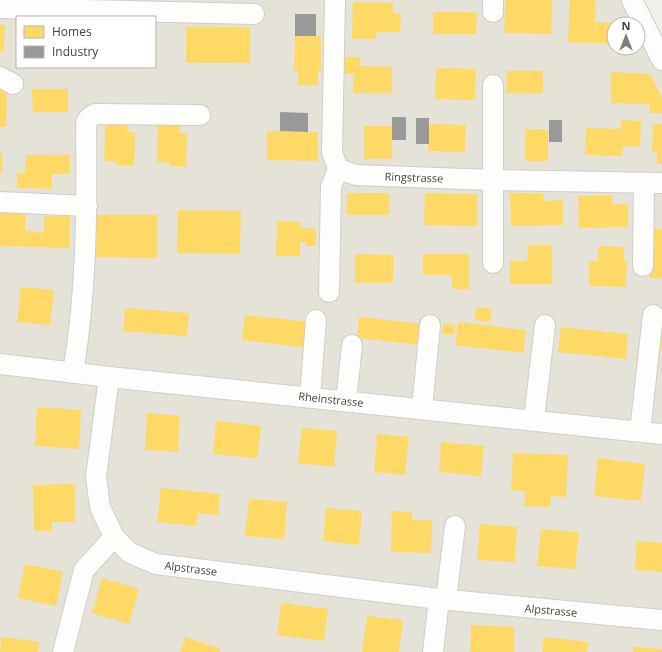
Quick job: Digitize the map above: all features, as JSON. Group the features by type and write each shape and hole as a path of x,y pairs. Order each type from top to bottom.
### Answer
{"street":[{"path":"329,292 330,187 338,169 332,152 335,0"},
{"path":"632,0 662,60"},
{"path":"0,8 254,14"},
{"path":"493,85 493,263"},
{"path":"73,373 84,286 87,206 86,123 89,118 95,114 200,115"},
{"name":"Ringstrasse","path":"338,169 356,175 493,180 653,183"},
{"path":"643,266 653,183"},
{"path":"0,202 87,206"},
{"path":"640,431 653,315"},
{"path":"310,397 316,320"},
{"path":"422,409 430,325"},
{"path":"534,419 545,325"},
{"path":"346,401 352,345"},
{"name":"Rheinstrasse","path":"0,364 109,377 534,419 662,434"},
{"name":"Alpstrasse","path":"109,377 96,478 100,507 114,537 130,553 156,564 443,599 662,620"},
{"path":"433,652 455,526"},
{"path":"63,652 84,570 114,537"}],"shaded area":[{"path":"0,0 632,0 640,16 606,16 606,56 646,56 646,28 662,60 662,652 0,652"}],"building: Homes":[{"path":"506,0 552,0 551,34 504,33"},
{"path":"570,0 596,0 595,22 606,23 606,44 568,42"},
{"path":"353,2 393,3 393,13 401,13 400,32 376,32 376,39 352,39"},
{"path":"433,12 477,12 476,34 433,34"},
{"path":"0,25 5,25 4,51 0,51"},
{"path":"186,27 250,27 250,63 186,63"},
{"path":"295,36 321,36 321,71 318,71 318,85 298,85 298,71 294,71"},
{"path":"342,57 360,57 360,66 392,67 392,93 353,93 354,74 342,74"},
{"path":"436,68 476,69 475,100 435,99"},
{"path":"507,71 543,71 543,93 506,93"},
{"path":"611,72 650,74 662,98 662,113 650,113 649,104 611,103"},
{"path":"32,89 68,89 68,112 33,112"},
{"path":"0,90 7,90 6,127 0,127"},
{"path":"106,119 127,120 127,132 135,132 134,166 117,165 117,162 104,161"},
{"path":"158,120 180,121 179,133 187,133 186,167 170,166 170,163 157,162"},
{"path":"621,120 641,121 640,147 623,146 622,156 585,155 586,128 621,129"},
{"path":"429,124 466,125 465,152 428,151"},
{"path":"653,124 662,124 662,164 657,164 657,152 652,152"},
{"path":"364,126 392,126 392,159 364,159"},
{"path":"525,129 548,130 548,161 525,161"},
{"path":"267,131 318,132 318,161 267,160"},
{"path":"0,153 2,153 2,173 0,173"},
{"path":"26,155 70,155 70,174 52,174 52,189 17,188 17,173 25,173"},
{"path":"347,193 389,193 389,215 347,215"},
{"path":"425,193 477,194 477,226 424,225"},
{"path":"510,193 543,193 544,201 563,200 563,225 511,226"},
{"path":"612,195 612,204 628,204 628,227 579,228 578,196"},
{"path":"178,210 241,211 240,254 177,253"},
{"path":"0,213 26,214 25,231 44,232 44,216 70,216 70,248 0,246"},
{"path":"95,215 157,215 157,258 94,257"},
{"path":"277,221 301,222 300,228 316,229 316,246 306,246 306,242 300,242 300,256 276,256"},
{"path":"650,229 662,229 662,278 649,277"},
{"path":"528,245 552,245 552,284 510,284 510,261 527,261"},
{"path":"598,246 624,247 624,261 627,261 626,287 589,286 589,261 598,261"},
{"path":"355,254 394,255 393,283 355,283"},
{"path":"423,254 469,254 469,289 452,289 452,275 423,275"},
{"path":"21,287 54,290 50,325 17,322"},
{"path":"476,307 492,309 490,322 475,320"},
{"path":"125,308 189,313 187,336 123,331"},
{"path":"245,315 312,322 309,348 242,340"},
{"path":"359,317 423,324 421,345 357,338"},
{"path":"458,322 526,330 523,353 455,345"},
{"path":"443,324 455,325 453,335 442,334"},
{"path":"658,325 662,326 662,351 655,350"},
{"path":"561,327 628,334 626,359 558,352"},
{"path":"37,407 81,410 79,449 35,446"},
{"path":"147,413 180,416 178,452 145,450"},
{"path":"216,421 261,426 257,458 213,454"},
{"path":"302,428 337,431 334,467 298,463"},
{"path":"377,434 409,437 405,475 374,472"},
{"path":"441,442 484,446 481,476 439,472"},
{"path":"513,453 568,455 566,497 551,496 550,507 524,506 525,491 511,491"},
{"path":"598,458 645,464 641,501 594,496"},
{"path":"75,484 75,522 52,522 52,531 34,531 33,485"},
{"path":"161,488 220,494 218,515 198,513 196,526 157,522"},
{"path":"249,499 287,502 284,539 245,536"},
{"path":"326,508 362,511 359,545 323,541"},
{"path":"392,511 412,512 412,520 432,520 431,553 391,552"},
{"path":"480,524 517,527 515,562 477,560"},
{"path":"541,529 579,532 575,569 537,566"},
{"path":"637,541 662,543 662,572 635,570"},
{"path":"25,564 63,572 56,606 18,598"},
{"path":"102,578 139,589 129,624 92,613"},
{"path":"281,603 328,609 324,641 277,635"},
{"path":"367,616 403,620 399,652 362,652"},
{"path":"471,625 514,627 514,652 470,652"},
{"path":"2,637 39,642 38,652 0,652"},
{"path":"185,637 221,649 220,652 180,652"},
{"path":"544,637 588,642 587,652 542,652"},
{"path":"633,647 662,649 662,652 633,652"}],"building: Industry":[{"path":"295,14 316,14 316,36 295,36"},
{"path":"280,112 308,113 308,132 280,131"},
{"path":"392,117 406,117 406,140 392,140"},
{"path":"416,118 429,118 429,144 416,144"},
{"path":"549,120 562,120 562,142 549,142"}]}
